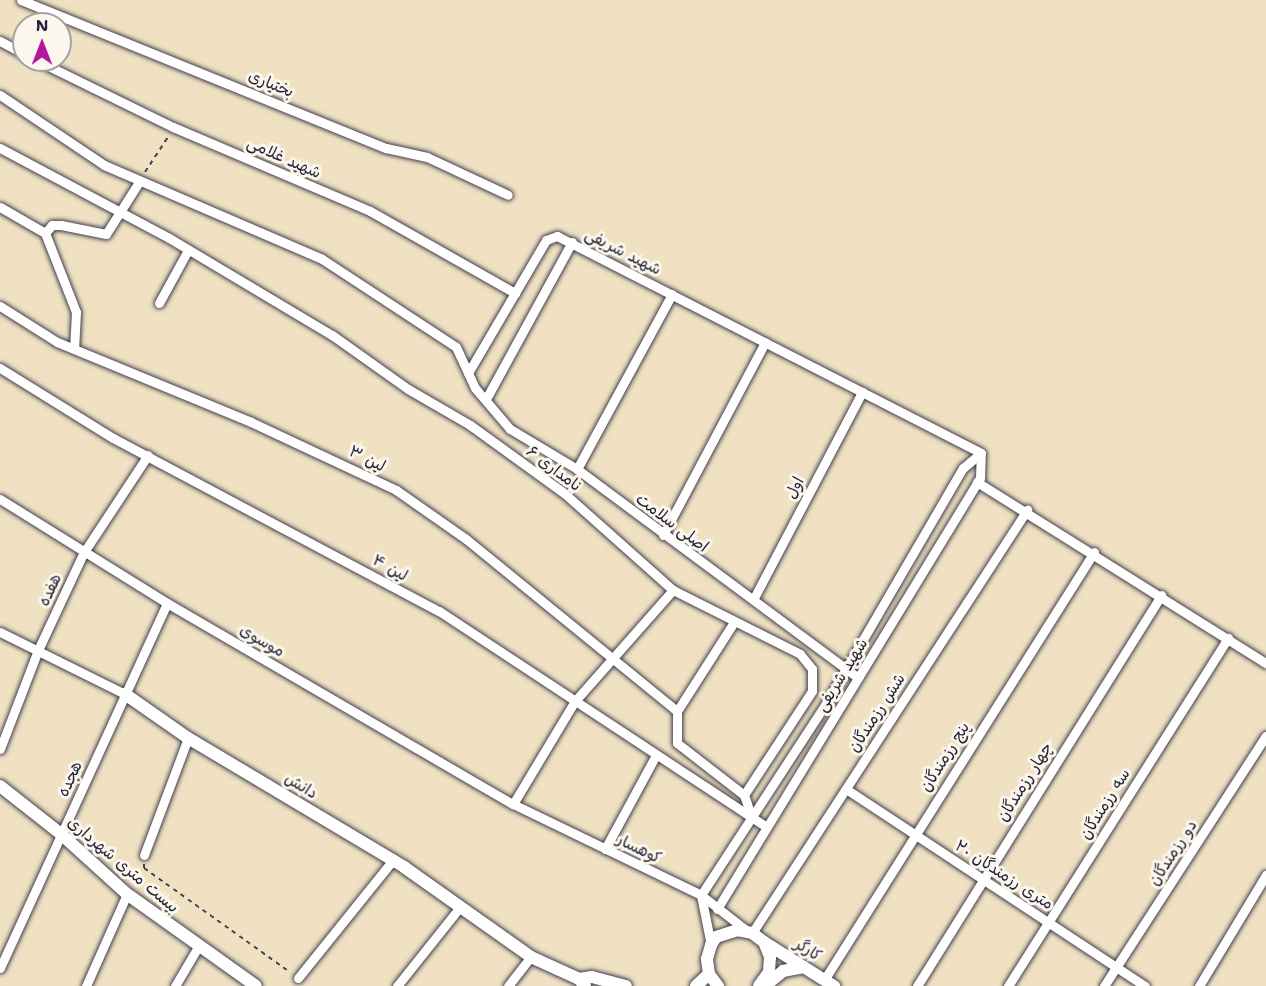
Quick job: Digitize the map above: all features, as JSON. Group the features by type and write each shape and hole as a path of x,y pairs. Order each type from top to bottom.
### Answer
{"street":[{"name":"بختیاری","path":"21,0 386,148 428,157 508,195"},
{"name":"شهید غلامی","path":"61,72 173,127 370,211 515,292"},
{"name":"اصلی سلامت","path":"0,95 104,165 138,182 322,259 456,347 468,373 510,429 577,469 663,535 754,598 858,678"},
{"name":"نامداری ۶","path":"0,148 188,250 470,425 564,493 674,590 734,621 779,640 800,654 812,669 812,691 744,795"},
{"path":"45,233 52,225 61,225 106,234 122,213 138,182"},
{"path":"0,207 45,233 76,312 74,349"},
{"path":"468,373 546,240 557,236 572,243 486,399"},
{"name":"شهید شریفی","path":"572,243 981,453"},
{"path":"159,303 188,250"},
{"path":"577,469 672,294"},
{"name":"لین ۳","path":"0,306 74,349 259,425 396,490 444,523 677,711"},
{"path":"663,535 765,342"},
{"name":"لین ۴","path":"0,368 148,455 440,611 765,826"},
{"name":"اول","path":"754,598 862,392"},
{"name":"شهید شریفی","path":"717,909 765,826 977,482 981,453"},
{"name":"شهید شریفی","path":"701,895 752,818 844,669 963,468 981,453"},
{"name":"هفده","path":"0,749 38,650 84,552 148,455"},
{"path":"977,482 1027,510 1266,663"},
{"path":"0,513 2,501"},
{"name":"موسوی","path":"2,501 167,603 513,804"},
{"name":"شش رزمندگان","path":"749,932 846,789 1027,510"},
{"name":"پنج رزمندگان","path":"829,983 914,834 1094,552"},
{"path":"513,804 575,701 674,590"},
{"name":"چهار رزمندگان","path":"917,986 982,878 1161,595"},
{"name":"هجده","path":"0,968 167,603"},
{"path":"734,621 677,711 677,743 744,795 752,818"},
{"name":"دانش","path":"0,632 125,694 188,738 393,860 531,957 579,984 592,977 626,986"},
{"name":"سه رزمندگان","path":"1008,986 1228,638"},
{"name":"دو رزمندگان","path":"1104,986 1266,736"},
{"path":"144,855 188,738"},
{"path":"605,849 656,754"},
{"name":"بیست متری شهرداری","path":"0,786 61,834 127,894 198,947 256,986"},
{"name":"۲۰ متری رزمندگان","path":"846,789 1145,986"},
{"name":"کوهسار","path":"513,804 701,895 749,932"},
{"path":"298,978 393,860"},
{"path":"1199,986 1266,875"},
{"path":"86,986 127,894"},
{"path":"701,895 711,945"},
{"path":"397,986 460,907"},
{"path":"718,986 709,974 706,959 711,945 726,932 749,932"},
{"name":"کارگر","path":"749,932 829,983"},
{"path":"759,986 769,972 770,957 764,942"},
{"path":"176,986 198,947"},
{"path":"508,986 531,957"},
{"path":"765,986 783,971 804,967"},
{"path":"696,986 709,974"}],"path":[{"path":"138,182 173,127"},
{"path":"144,855 144,868 298,978"}]}
